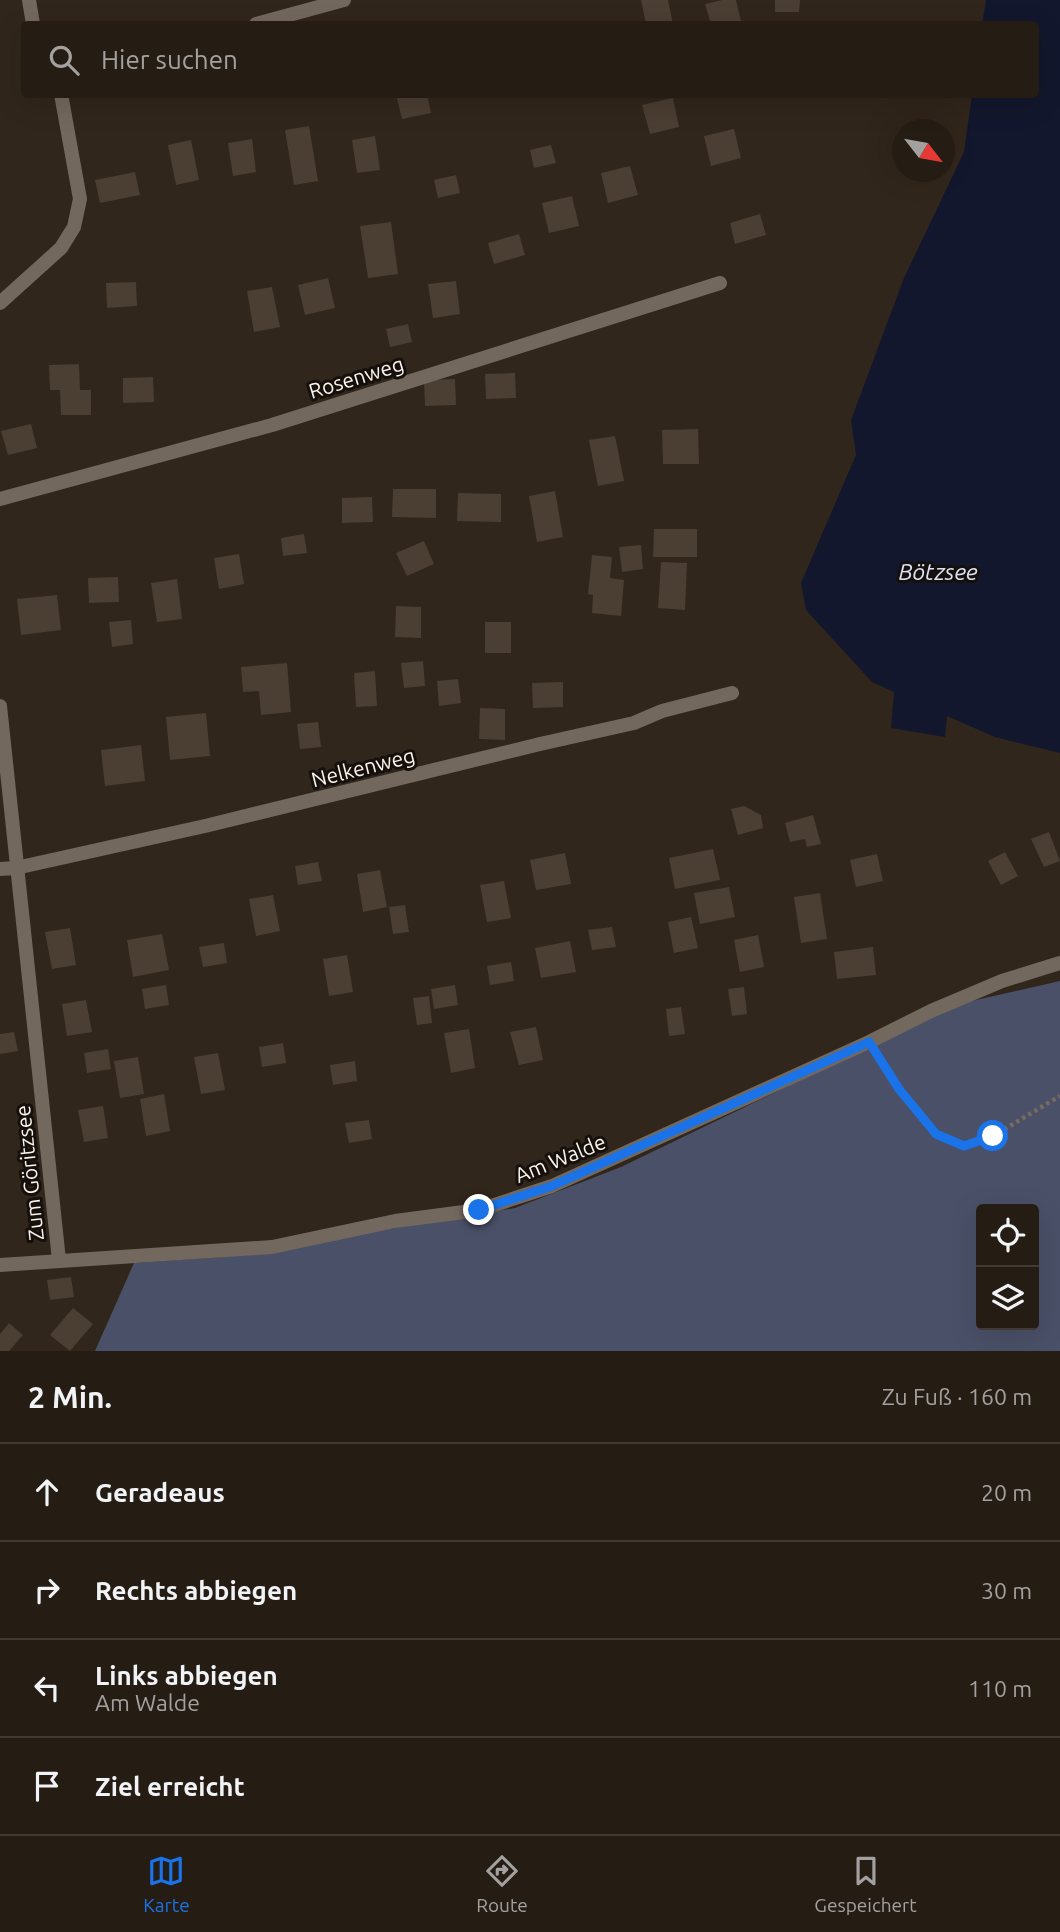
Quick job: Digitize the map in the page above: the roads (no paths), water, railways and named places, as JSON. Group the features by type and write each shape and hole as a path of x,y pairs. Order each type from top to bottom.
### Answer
{"lane":[{"path":"29,0 32,21"},
{"path":"267,21 344,0"},
{"path":"0,303 61,248 74,227 80,199 62,98"},
{"name":"Rosenweg","path":"0,499 299,417 720,283"},
{"name":"Nelkenweg","path":"0,869 205,826 634,723 662,711 732,693"},
{"name":"Zum Göritzsee","path":"0,706 59,1260"},
{"name":"Am Walde","path":"0,1265 272,1247 395,1221 479,1210 552,1186 869,1042 931,1011 1002,981 1060,963"}],"water":[{"name":"Bötzsee","path":"986,0 1060,0 1060,753 995,737 947,716 945,737 891,728 894,692 872,682 806,610 801,583 856,455 851,420 904,278 950,182 955,182 955,171 964,152 972,98 1039,98 1039,21 982,21"}]}
